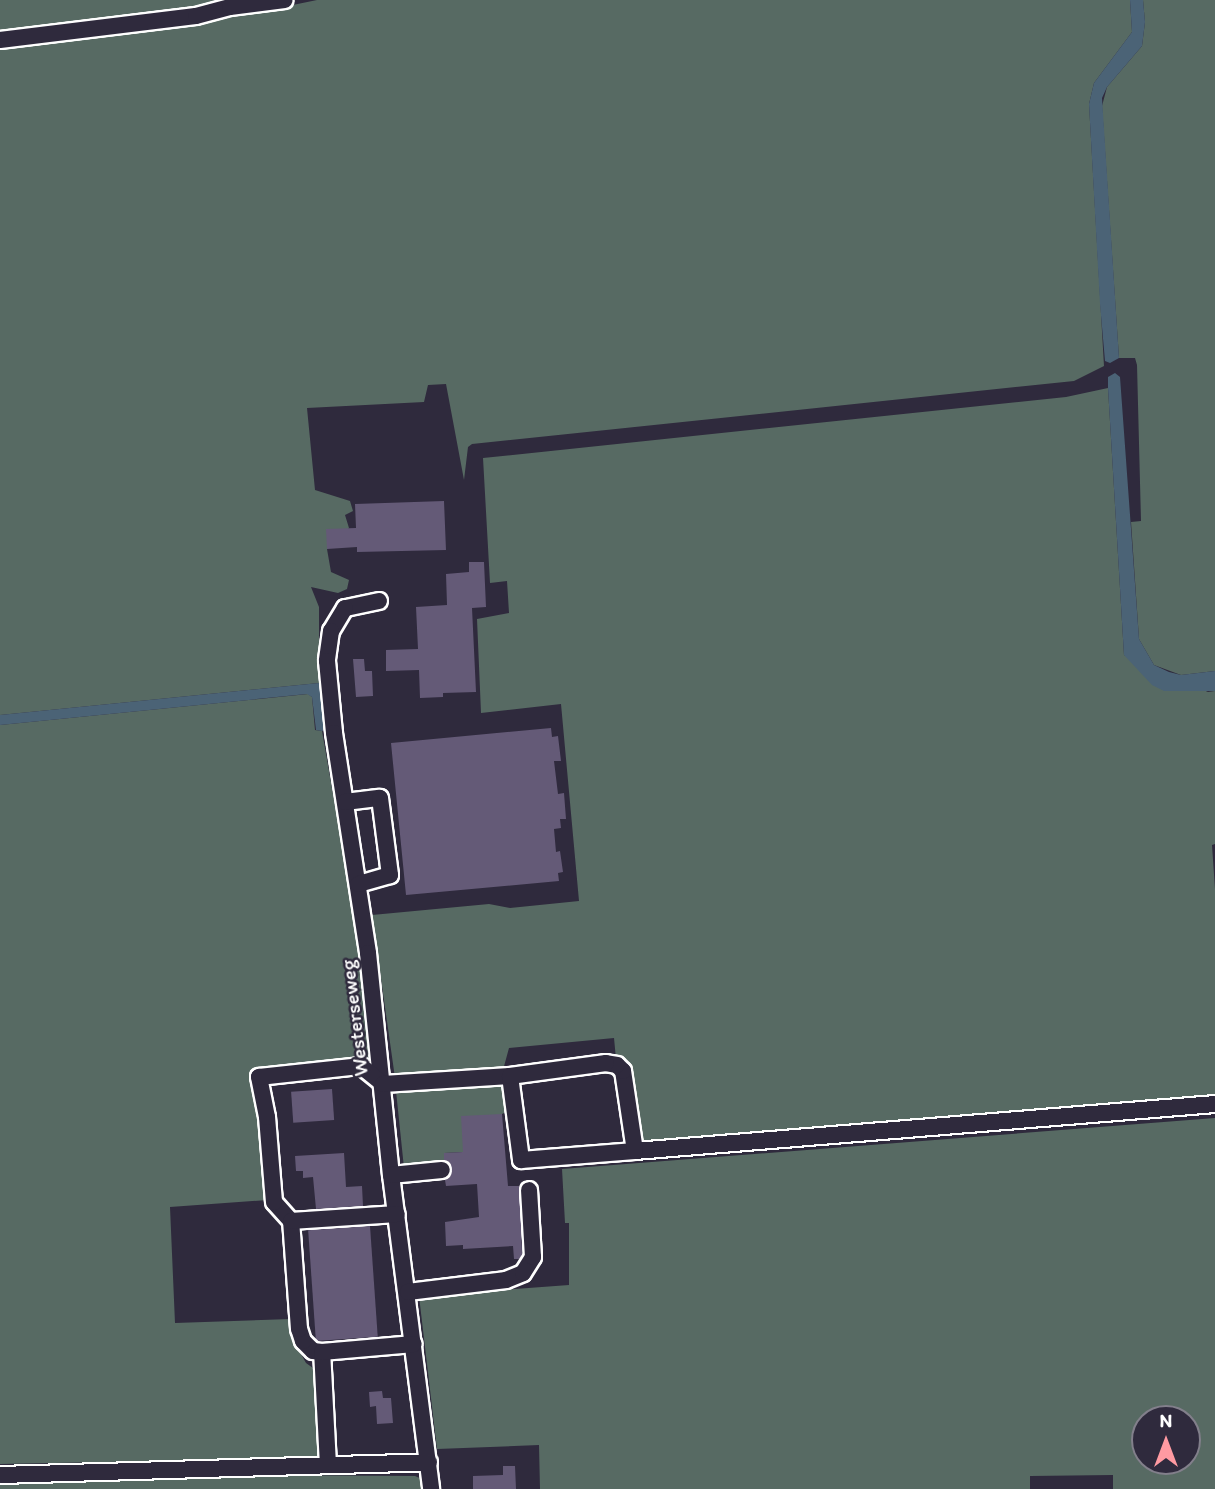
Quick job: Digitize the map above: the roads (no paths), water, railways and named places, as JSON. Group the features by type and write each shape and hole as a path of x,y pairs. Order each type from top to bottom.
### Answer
{"street":[{"path":"0,40 196,16 230,7 285,0"},
{"name":"Westerseweg","path":"379,601 345,608 331,631 327,661 358,884 431,1489"},
{"path":"345,802 380,798 390,875 358,884"},
{"path":"414,1344 322,1352 313,1351 303,1341 299,1329 291,1221 274,1202 267,1117 259,1077 361,1066 383,1084 510,1076 606,1063 617,1065 623,1071 635,1151"},
{"path":"510,1076 521,1160 1215,1104"},
{"path":"391,1175 442,1170"},
{"path":"408,1292 506,1280 523,1273 533,1257 529,1190"},
{"path":"291,1221 397,1214"},
{"path":"322,1352 328,1465"},
{"path":"0,1475 429,1462"}],"water":[{"path":"1130,0 1143,0 1145,22 1142,46 1107,87 1102,98 1119,358 1110,363 1105,361 1100,304 1089,104 1094,83 1132,32"},
{"path":"1115,373 1120,377 1139,639 1154,665 1169,672 1181,675 1215,671 1215,691 1164,691 1152,685 1124,655 1108,388 1108,377"},
{"path":"319,683 325,730 322,731 316,730 312,697 307,694 0,725 0,715"}]}
